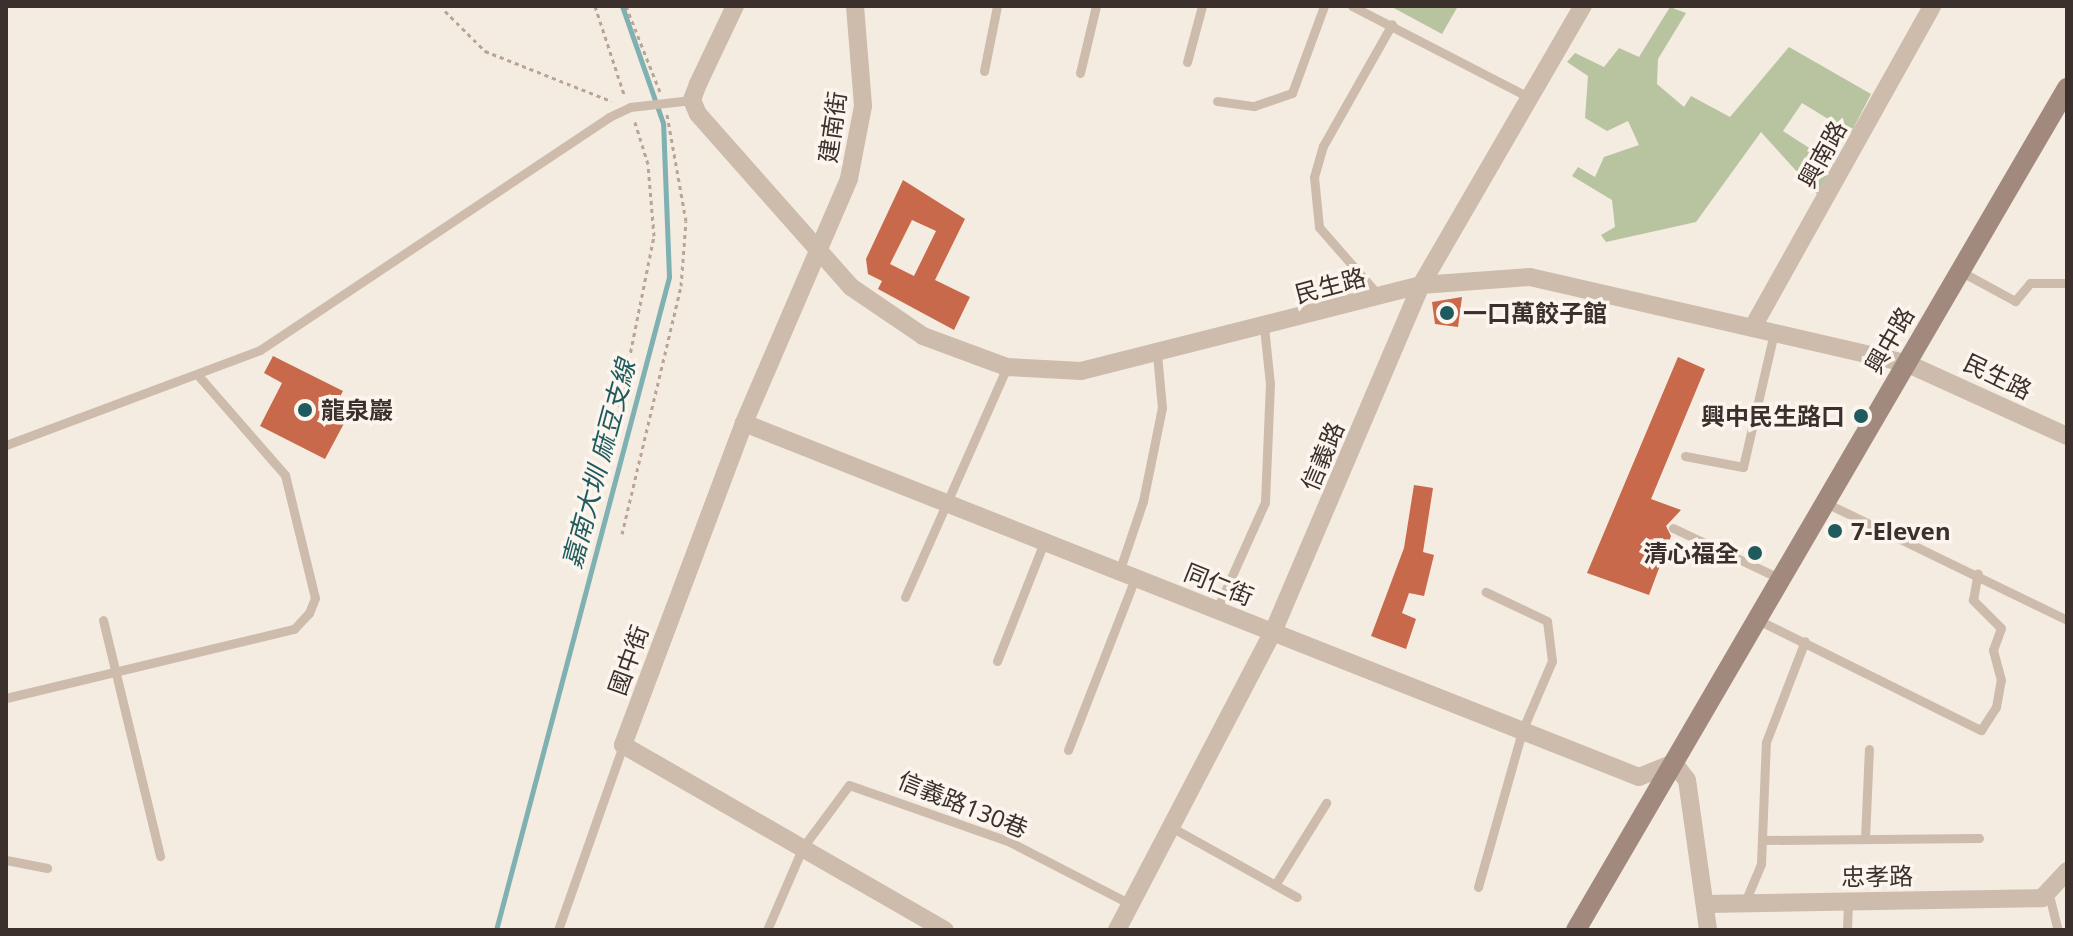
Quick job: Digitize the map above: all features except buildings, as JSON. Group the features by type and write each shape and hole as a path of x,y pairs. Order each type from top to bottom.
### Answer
{"main road":[{"name":"興中路","path":"1576,930 2067,88"}],"street":[{"path":"692,100 735,6"},
{"name":"建南街","path":"816,248 859,140 855,6"},
{"name":"信義路","path":"1117,930 1273,632 1421,285 1583,6"},
{"name":"興南路","path":"1754,325 1932,6"},
{"name":"民生路","path":"692,100 816,248 893,319 1007,367 1081,371 1421,285 1530,277 1754,325 1906,363 2067,436"},
{"name":"國中街","path":"623,745 744,423 816,248"},
{"name":"同仁街","path":"744,423 1046,539 1639,777 1674,763"},
{"path":"623,745 945,930"},
{"path":"1674,763 1687,780 1708,930"},
{"name":"忠孝路","path":"1706,904 1848,901 2060,884"}],"lane":[{"path":"984,71 997,6"},
{"path":"1080,73 1096,6"},
{"path":"1187,62 1202,6"},
{"path":"1217,101 1254,106 1292,93 1324,6"},
{"path":"1352,6 1530,98"},
{"path":"1380,297 1319,227 1314,177 1323,146 1392,24"},
{"path":"6,445 260,350 630,107 663,100 692,100"},
{"path":"1960,271 2015,301 2030,283 2067,283"},
{"path":"1217,609 1265,502 1270,384 1264,327"},
{"path":"1685,456 1743,467 1775,331"},
{"path":"1068,750 1128,572 1162,408 1157,354"},
{"path":"905,597 1007,367"},
{"path":"6,698 294,629 315,598 285,475 197,374"},
{"path":"1825,502 1978,573 2067,620"},
{"path":"1673,528 1779,578"},
{"path":"997,661 1046,539"},
{"path":"1756,619 1981,730 2001,680 1993,650 2001,628 1973,600 1978,573"},
{"path":"1478,887 1522,731 1552,661 1547,621 1486,592"},
{"path":"103,620 160,856"},
{"path":"1745,902 1764,840 1766,742 1805,641"},
{"path":"558,930 623,745"},
{"path":"1865,839 1869,749"},
{"name":"信義路130巷","path":"767,930 803,847 842,788 862,785 1008,841 1130,904"},
{"path":"1275,885 1326,803"},
{"path":"1170,826 1297,897"},
{"path":"1764,840 1979,838"},
{"path":"6,860 47,868"},
{"name":"忠孝路","path":"2058,930 2060,884"},
{"path":"1847,930 1848,901"}],"path":[{"path":"595,6 648,164 654,236 610,454"},
{"path":"622,534 681,286 686,221 663,100 626,6"},
{"path":"445,11 485,51 630,107"}],"green space":[{"path":"1390,6 1458,6 1442,34"},
{"path":"1670,7 1686,13 1658,59 1657,84 1684,107 1691,96 1730,117 1789,47 1871,94 1851,133 1802,103 1783,131 1834,164 1817,194 1761,132 1696,222 1606,242 1601,235 1615,227 1612,200 1572,176 1578,167 1595,177 1604,157 1639,145 1628,121 1607,131 1585,118 1588,76 1567,62 1575,53 1604,67 1619,48 1639,57"}],"waterway":[{"name":"嘉南大圳 麻豆支線","path":"496,930 669,277 663,123 622,6"}],"place":[{"name":"一口萬餃子館","path":"1447,313"},
{"name":"龍泉巖","path":"305,410"},
{"name":"興中民生路口","path":"1861,416"},
{"name":"7-Eleven","path":"1835,531"},
{"name":"清心福全","path":"1755,553"}]}
